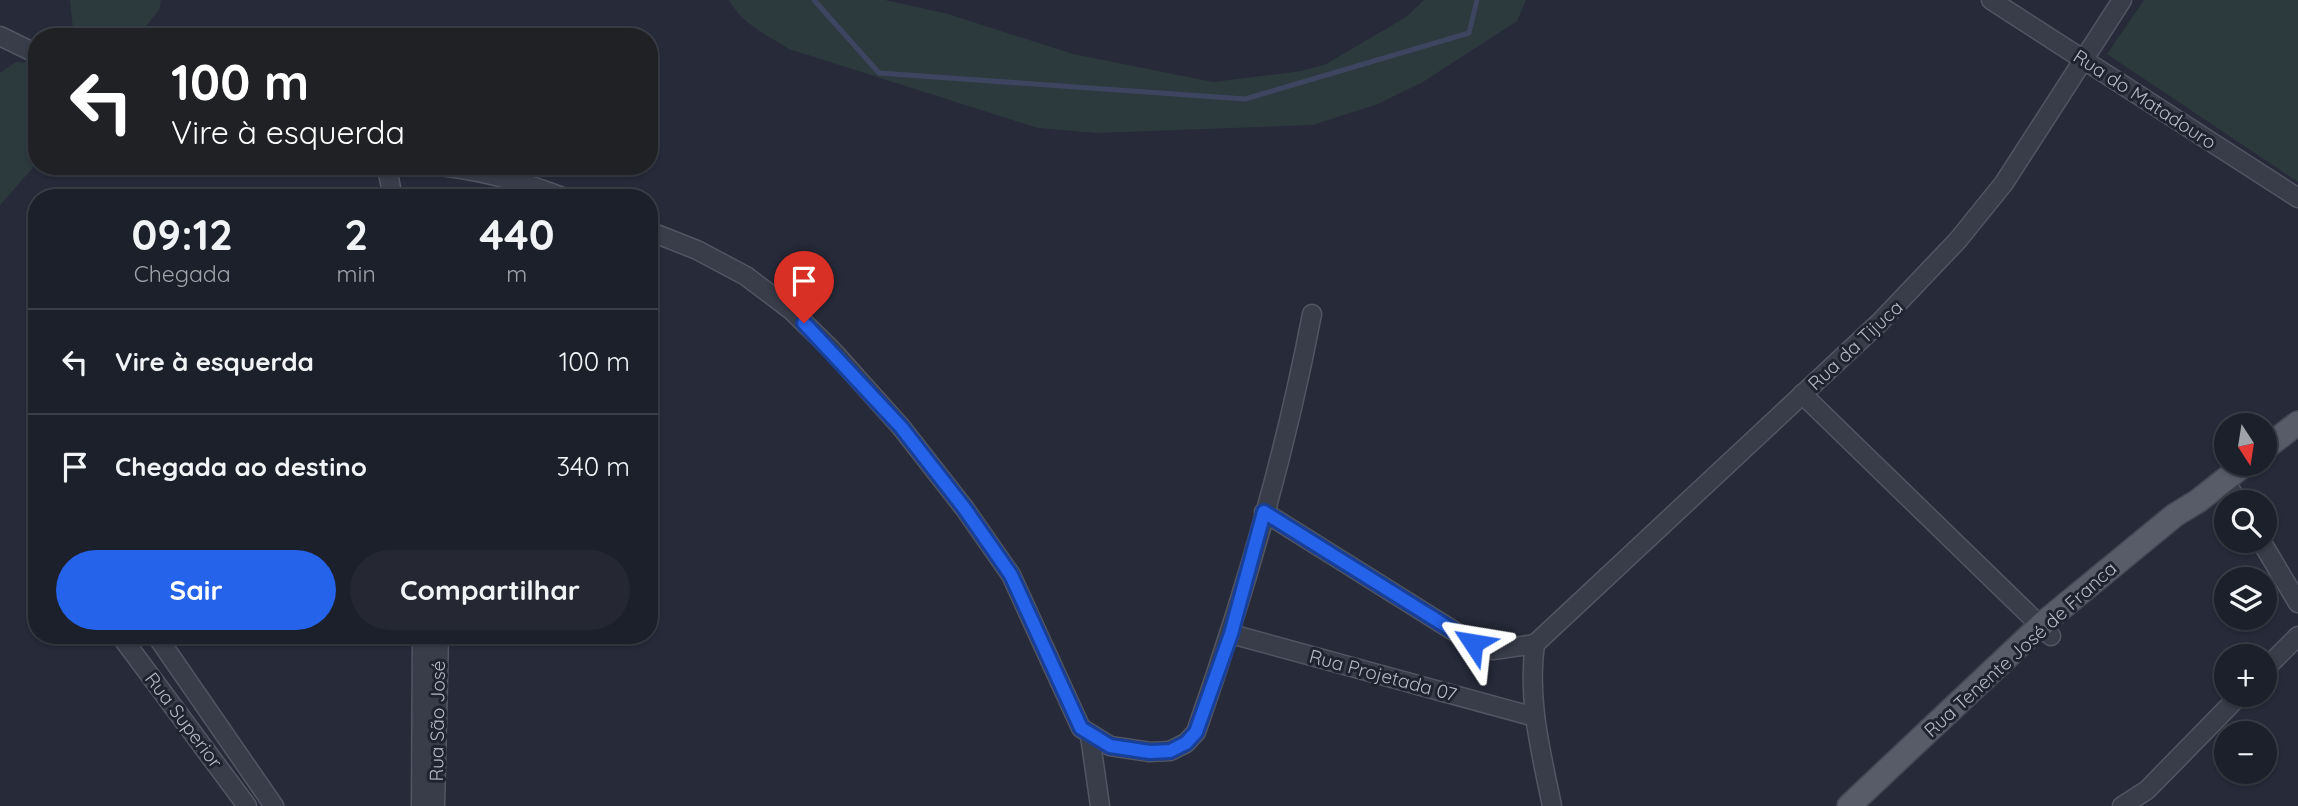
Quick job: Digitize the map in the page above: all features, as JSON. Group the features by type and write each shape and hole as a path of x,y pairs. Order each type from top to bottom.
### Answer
{"main road":[{"path":"2277,439 2298,423"},
{"name":"Rua Tenente José de Franca","path":"1860,804 2046,630 2175,515 2198,501 2228,476"}],"street":[{"name":"Rua do Matadouro","path":"1991,0 2298,198"},
{"name":"Rua da Tijuca","path":"1535,644 1880,322 1958,240 2004,183 2122,0"},
{"path":"0,36 28,50"},
{"path":"494,175 537,189"},
{"path":"658,235 696,250 746,276 791,310 832,350 901,427 965,509 1011,575 1074,717 1090,736 1110,746 1150,752 1170,751 1186,743 1196,732 1231,634 1298,389 1312,314"},
{"path":"1802,394 2046,630"},
{"path":"2224,479 2231,490"},
{"path":"1264,512 1473,643 1493,650 1535,644 1531,670 1535,717 1552,806"},
{"path":"2268,553 2298,603"},
{"name":"Rua Projetada 07","path":"1231,634 1535,717"},
{"path":"2277,657 2298,636"},
{"name":"Rua Superior","path":"127,644 247,806"},
{"name":"Rua Superior","path":"162,644 274,806"},
{"name":"Rua São José","path":"425,644 430,663 435,806"},
{"name":"Rua São José","path":"421,806 430,663 436,644"},
{"path":"178,711 198,697"},
{"path":"2122,806 2147,790 2229,707"},
{"path":"1090,736 1100,806"}],"shaded area":[{"path":"70,0 161,0 159,10 144,28 73,28"},
{"path":"729,0 885,0 948,14 1073,54 1213,82 1302,71 1326,64 1406,17 1424,0 1526,0 1517,21 1423,82 1378,104 1313,125 1097,133 1038,128 789,49 740,16"},
{"path":"2144,0 2298,0 2298,182 2107,54"},
{"path":"16,62 28,63 28,173 0,205 0,73"}],"waterway":[{"path":"814,0 879,73 1245,99 1469,33 1477,0"}],"route":[{"path":"804,323 901,427 965,509 1011,575 1074,717 1090,736 1110,746 1150,752 1170,751 1186,743 1196,732 1231,634 1264,512 1473,643"}]}
